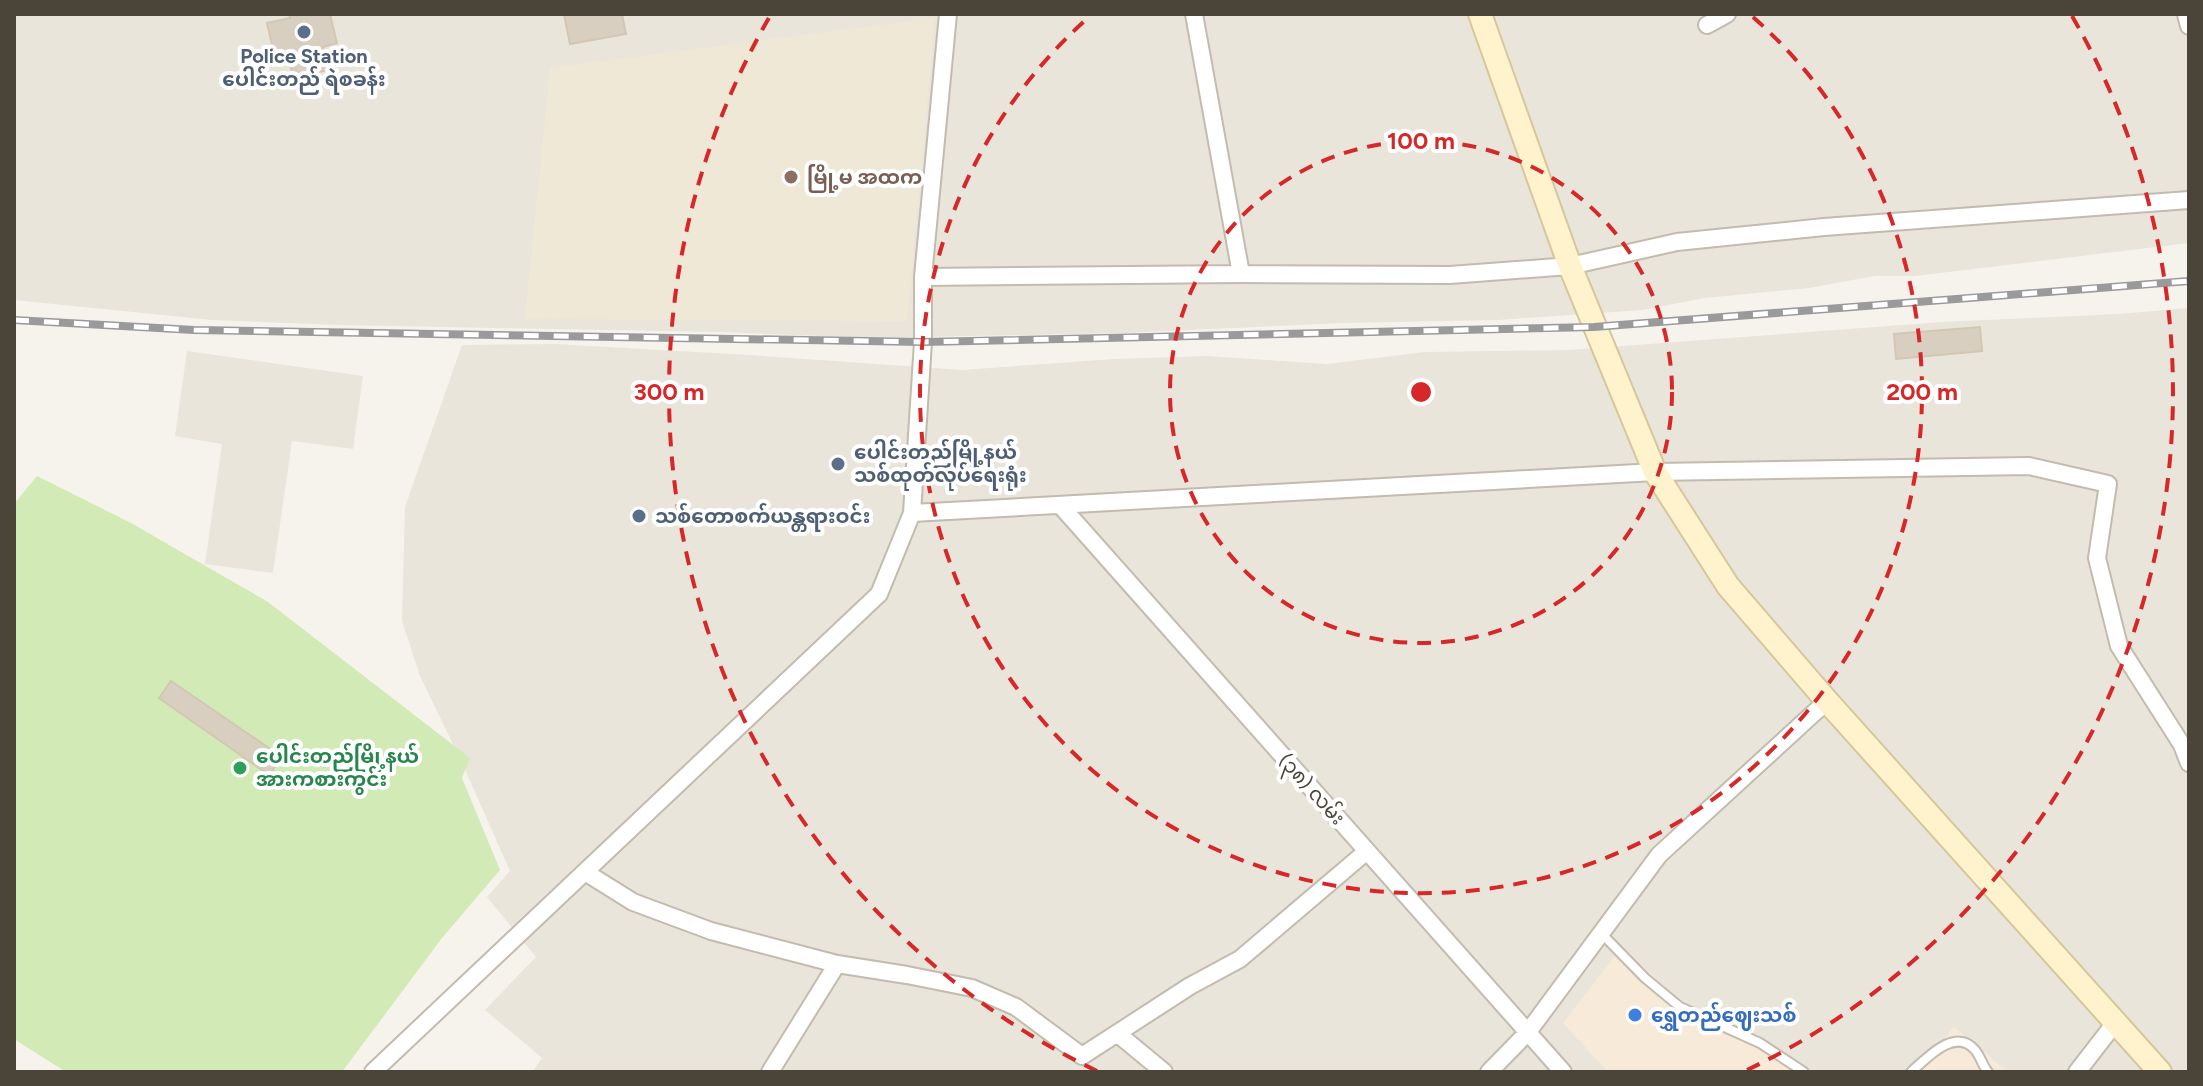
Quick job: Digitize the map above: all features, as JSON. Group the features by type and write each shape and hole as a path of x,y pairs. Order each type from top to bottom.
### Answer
{"street":[{"path":"373,1072 879,594 912,513 923,342 923,277 948,14"},
{"path":"1194,14 1241,274"},
{"path":"1480,14 1570,266 1655,472 1728,586 1827,701 2160,1072"},
{"path":"1707,25 1727,14"},
{"path":"2186,14 2189,26"},
{"path":"923,277 1450,275 1570,266 1677,242 1824,227 2189,200"},
{"path":"912,513 1655,472 2029,466 2108,484 2097,558 2119,646 2182,745 2189,763"},
{"name":"(၃၈) လမ်း","path":"1061,506 1563,1072"},
{"path":"1489,1072 1528,1032 1659,855 1827,701"},
{"path":"585,872 633,902 711,931 837,964 972,988 1016,1007 1082,1056 1190,986 1240,959 1367,851"},
{"path":"770,1072 837,964"},
{"path":"2077,1072 2115,1023"},
{"path":"1118,1034 1164,1072"}],"lane":[{"path":"1601,933 1645,978 1680,1007 1760,1043 1804,1072"},
{"path":"1911,1072 1943,1043 1964,1043 1974,1048 1988,1072"}],"shaded area":[{"path":"14,14 2189,14 2189,243 1915,276 1875,276 1809,288 1705,298 1642,310 1498,320 1122,333 877,338 339,325 212,320 14,300"},
{"path":"935,18 907,321 525,319 550,68"},
{"path":"2189,308 2189,1072 532,1072 542,1058 485,1010 536,957 487,897 510,871 420,676 402,621 405,507 462,345 555,344 962,370 1207,356 1327,364 1425,352 1569,350 1942,322"},
{"path":"187,351 363,376 353,449 292,441 273,573 205,564 222,444 175,436"},
{"name":"ရွှေတည်ဈေးသစ်","path":"1622,947 1688,1008 1800,1072 1608,1072 1563,1023"},
{"path":"1954,1027 2008,1072 1917,1072"}],"green space":[{"name":"‌ပေါင်းတည်မြို့နယ် အားကစားကွင်း","path":"37,476 131,523 268,602 470,758 462,778 500,870 442,938 342,1072 66,1072 14,1039 14,504"}],"building":[{"path":"289,14 330,14 337,43 323,47 328,70 293,78 288,54 275,57 267,23 290,18"},
{"path":"564,14 622,14 626,34 570,44"},
{"path":"1980,327 1982,351 1896,359 1894,334"},
{"path":"171,681 282,757 269,775 159,698"}],"railway":[{"path":"14,320 194,330 923,342 1594,327 2189,281"}],"place":[{"name":"Police Station ပေါင်းတည် ရဲစခန်း","path":"304,32"},
{"name":"မြို့မ အထက","path":"791,177"},
{"name":"ပေါင်းတည်မြို့နယ် သစ်ထုတ်လုပ်ရေးရုံး","path":"838,464"},
{"name":"သစ်တောစက်ယန္တရားဝင်း","path":"639,516"},
{"name":"‌ပေါင်းတည်မြို့နယ် အားကစားကွင်း","path":"240,768"},
{"name":"ရွှေတည်ဈေးသစ်","path":"1635,1015"}]}
